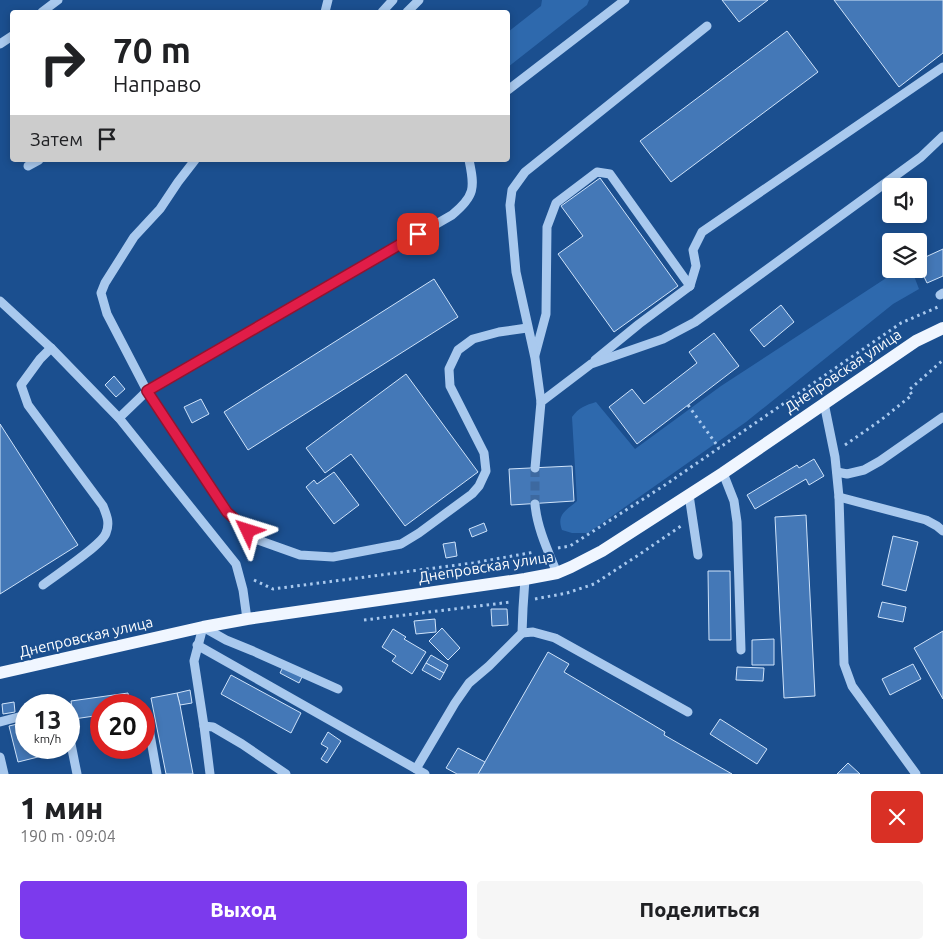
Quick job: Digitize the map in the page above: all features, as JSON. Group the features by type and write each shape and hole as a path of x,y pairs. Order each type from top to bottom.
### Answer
{"main road":[{"name":"Днепровская улица","path":"0,672 247,619 557,573 602,551 723,473 916,341 943,328"}],"lane":[{"path":"45,10 58,0"},
{"path":"384,10 393,0"},
{"path":"409,10 419,0"},
{"path":"510,88 625,0"},
{"path":"535,468 540,402 535,358 516,272 510,204 512,190 525,172 707,26"},
{"path":"540,402 690,286 696,266 692,250 702,232 943,67"},
{"path":"591,364 663,339 695,322 913,163 943,136"},
{"path":"28,166 35,162"},
{"path":"193,162 160,209 134,236 102,289 101,294 108,314 147,391 227,512 258,540 300,555 333,557 401,544 472,494 480,486 486,471 484,453 450,386 450,369 458,350 473,339 499,332 528,328"},
{"path":"119,418 147,391 452,215 464,205 472,193 473,178 469,162"},
{"path":"535,358 546,314 547,227 556,203 597,172 610,174 690,286"},
{"path":"0,300 51,348 119,418 236,564 243,590 247,619"},
{"path":"44,585 98,544 106,534 108,520 103,506 28,405 21,385 51,348"},
{"path":"824,403 834,453 839,497 844,664 852,686 916,774"},
{"path":"837,472 847,474 864,470 943,417"},
{"path":"723,473 734,501 737,522 741,650"},
{"path":"689,495 698,556"},
{"path":"839,497 926,520 943,532"},
{"path":"535,504 540,529 557,573"},
{"path":"522,633 525,578"},
{"path":"210,774 194,661 203,627 226,640 338,689"},
{"path":"416,769 469,683 522,633 533,632 555,638 688,712"},
{"path":"198,645 425,774"},
{"path":"0,722 15,719"},
{"path":"204,726 213,727 220,731 286,774"},
{"path":"0,757 4,774"},
{"path":"74,759 77,774"},
{"path":"154,759 157,774"}],"path":[{"path":"238,570 273,589 473,562 570,546 665,485 901,323 943,305"},
{"path":"834,453 881,420 912,395 909,390 943,360"},
{"path":"688,405 719,448"}],"shaded area":[{"path":"542,0 589,0 587,5 510,65 510,30 541,6"},
{"path":"886,278 915,278 919,289 893,304 746,422 588,533 572,533 562,530 561,516 577,501 572,417 574,414 580,409 596,402 635,449 721,386"}],"building":[{"path":"722,0 768,0 739,22"},
{"path":"834,0 943,0 943,53 899,87"},
{"path":"787,31 818,72 671,182 640,141"},
{"path":"600,178 678,286 614,332 558,254 583,236 561,206"},
{"path":"943,249 943,276 927,283 925,278 927,278 927,256"},
{"path":"434,279 458,317 248,450 224,412"},
{"path":"781,305 794,322 764,347 750,330"},
{"path":"714,333 739,366 637,444 609,407 632,389 644,404 697,363 689,352"},
{"path":"406,374 478,472 405,526 351,454 325,473 306,448"},
{"path":"114,376 125,389 116,397 105,385"},
{"path":"201,399 209,414 192,423 184,407"},
{"path":"0,424 78,545 0,594"},
{"path":"814,459 824,476 809,485 806,479 755,509 747,495 797,465 799,468"},
{"path":"572,466 574,501 511,505 509,469"},
{"path":"334,472 359,505 334,524 306,487 314,480 317,484"},
{"path":"806,515 815,696 784,698 775,517"},
{"path":"484,523 487,531 472,537 469,529"},
{"path":"893,536 918,542 906,591 882,585"},
{"path":"455,542 457,556 446,558 443,544"},
{"path":"708,571 730,571 731,640 709,640"},
{"path":"882,602 906,607 903,622 878,617"},
{"path":"491,609 507,609 508,625 492,626"},
{"path":"435,619 436,632 416,634 414,621"},
{"path":"442,628 460,648 448,660 429,641"},
{"path":"393,629 406,637 404,639 426,652 412,674 392,661 396,656 382,647"},
{"path":"943,631 943,699 914,648"},
{"path":"774,639 774,665 752,665 752,640"},
{"path":"548,652 569,664 564,672 665,732 664,735 732,774 478,774"},
{"path":"431,655 448,665 444,673 426,663"},
{"path":"426,663 444,673 440,680 422,670"},
{"path":"913,664 921,679 890,695 882,679"},
{"path":"283,667 302,677 299,683 280,673"},
{"path":"737,667 764,668 763,681 736,680"},
{"path":"231,675 301,713 291,733 221,694"},
{"path":"190,690 192,703 180,705 177,693"},
{"path":"177,693 193,774 166,774 155,718 155,697"},
{"path":"90,698 90,717 80,718 80,700"},
{"path":"14,702 15,712 3,714 2,704"},
{"path":"720,719 767,749 757,764 710,734"},
{"path":"15,725 15,750 9,726"},
{"path":"328,732 341,741 327,763 321,759 328,748 321,744"},
{"path":"458,748 485,762 478,774 457,774 446,768"},
{"path":"17,759 30,759 18,762"},
{"path":"848,763 860,774 837,774"}],"tunnel":[{"path":"535,468 535,504"}],"route":[{"path":"248,531 227,512 147,391 418,234"}]}
